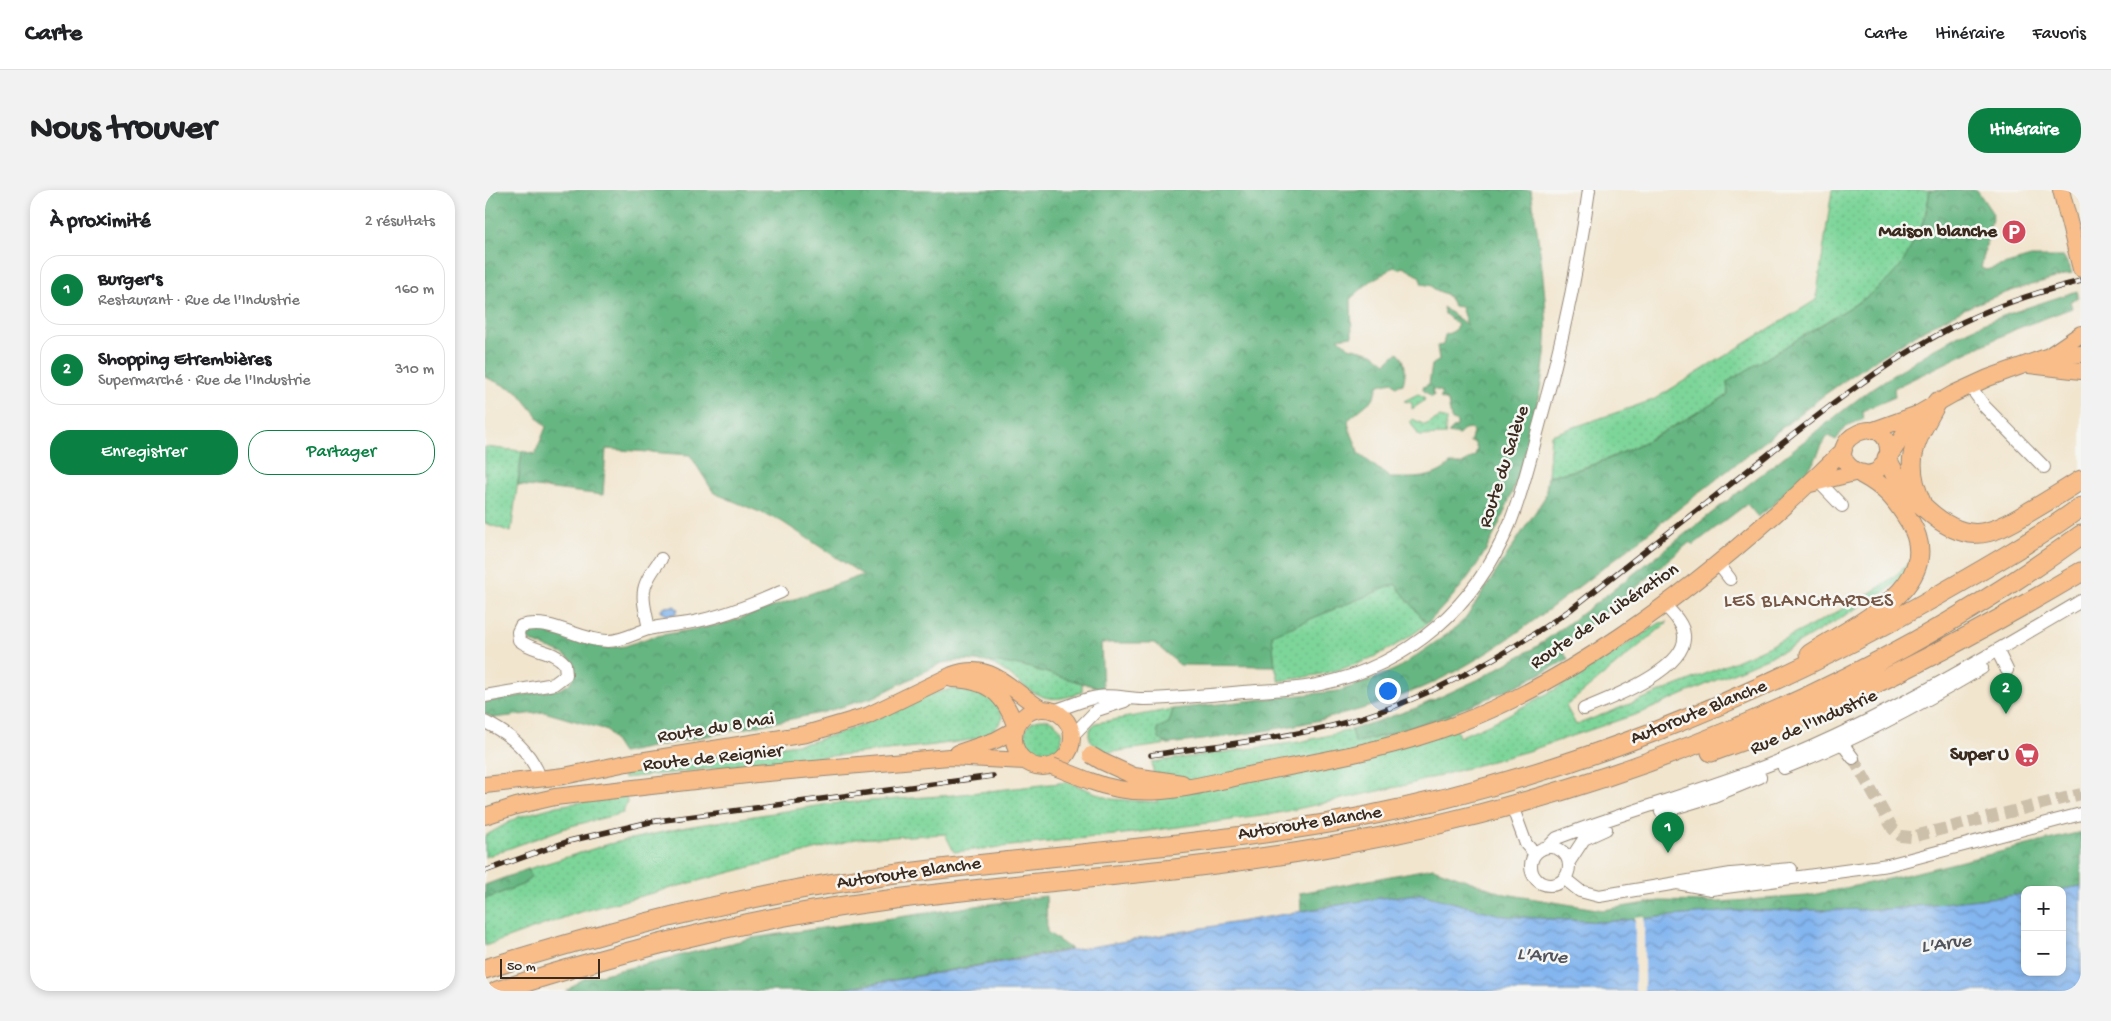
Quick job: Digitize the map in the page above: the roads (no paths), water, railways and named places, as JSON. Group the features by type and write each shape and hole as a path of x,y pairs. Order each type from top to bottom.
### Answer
{"highway":[{"path":"1924,508 1913,480 1911,461 1915,443 1937,402"},
{"path":"1887,457 1906,493 1937,519 1953,530 1982,534 2010,524 2081,480"},
{"path":"1741,697 1885,605 1913,577 1920,551 1917,534 1889,491 1860,473"},
{"path":"1944,592 2081,494"},
{"name":"Autoroute Blanche","path":"485,970 641,923 815,886 948,868 1227,837 1353,818 1419,805 1532,774 1589,756 1741,697 1832,654 1996,563 2081,507"},
{"name":"Autoroute Blanche","path":"497,991 642,948 769,919 869,902 1283,854 1411,831 1519,804 1679,752 1737,728 1823,688 1884,658 1958,616 2081,535"},
{"path":"1519,804 1704,754 1818,712 1942,651 2081,572"}],"main road":[{"path":"2061,190 2077,240 2081,269"},
{"path":"2081,335 2081,342"},
{"name":"Route de la Libération","path":"2049,356 2081,335"},
{"name":"Route de la Libération","path":"1058,762 1103,786 1129,792 1156,793 1358,754 1455,725 1499,707 1559,676 1664,604 1812,484 1844,450 1846,442 1853,434 1918,414 1969,386 2024,364 2049,356 2081,354"},
{"path":"2024,364 2081,371"},
{"name":"Route de la Libération","path":"1812,484 1860,473 1873,473 1879,470 1918,414"},
{"path":"1871,430 1884,439 1887,447 1887,457"},
{"path":"1844,450 1848,465 1860,473"},
{"name":"Route du 8 Mai","path":"485,785 541,780 806,734 867,716 966,671 987,672 1003,680 1026,700 1047,710"},
{"path":"945,679 977,683 993,690 1009,706 1016,729 1015,744 1027,762 1038,767 1058,762 1070,750 1072,737 1066,720 1047,710 1029,713 1016,729"},
{"name":"Route de Reignier","path":"949,757 996,740 1016,729"},
{"name":"Route de la Libération","path":"1072,737 1091,755 1134,776 1197,784"},
{"name":"Route de Reignier","path":"485,816 529,802 617,789 949,757 1027,762"}],"street":[{"name":"Route du Salève","path":"1072,737 1097,710 1133,700 1305,687 1347,678 1379,665 1412,647 1434,630 1463,602 1497,549 1520,493 1566,326 1576,276 1589,190"},
{"path":"1969,386 1985,407 2045,466"},
{"path":"1812,484 1842,506"},
{"path":"649,629 643,591 648,575 661,559"},
{"path":"1717,562 1730,580"},
{"path":"485,696 554,684 566,674 565,664 558,657 519,640 518,632 521,626 533,624 547,625 606,641 649,629 699,621 745,607 781,592"},
{"name":"Rue de l'Industrie","path":"1565,879 1569,871 1569,862 1581,842 1597,832 1714,796 1910,710 2081,601"},
{"path":"1584,709 1633,688 1680,653 1684,641 1682,628 1664,604"},
{"name":"Rue de l'Industrie","path":"1999,654 2081,611"},
{"path":"1999,654 2007,670"},
{"name":"Route du Salève","path":"1047,710 1100,696 1133,700"},
{"path":"485,722 518,743 531,758 541,780"},
{"path":"1839,740 1850,760"},
{"name":"Rue de l'Industrie","path":"1535,854 1548,847 1557,838 1581,829 1733,779 1839,740"},
{"path":"1519,804 1526,844 1535,854 1531,863 1531,870 1537,881 1551,886 1565,879 1580,891 1599,896 1731,874 1791,869"},
{"path":"1677,883 1711,889 1888,865 2081,814"},
{"path":"1548,847 1561,851 1569,862"}],"water":[{"path":"675,606 678,609 676,614 667,615 660,611 663,607"},
{"name":"L'Arve","path":"2081,886 2081,989 2064,991 831,991 1380,898 1420,894 1504,916 1602,922 1732,911 1890,909 2021,894 2021,976 2066,976 2066,889"}],"tunnel":[{"path":"1853,758 1893,829 1901,836 1911,837 2081,794"}],"railway":[{"path":"1151,755 1264,739 1332,726 1395,706 1456,679 1514,647 1570,610 1821,413 1868,378 1917,346 1993,308 2081,281"},
{"path":"485,871 569,841 650,822 993,776"}],"place":[{"name":"Maison blanche","path":"2014,232"},
{"name":"Shopping Etrembières","path":"2006,714"},
{"name":"Super U","path":"2027,755"},
{"name":"Burger's","path":"1668,853"}],"district":[{"name":"LES BLANCHARDES","path":"1809,602"}]}
